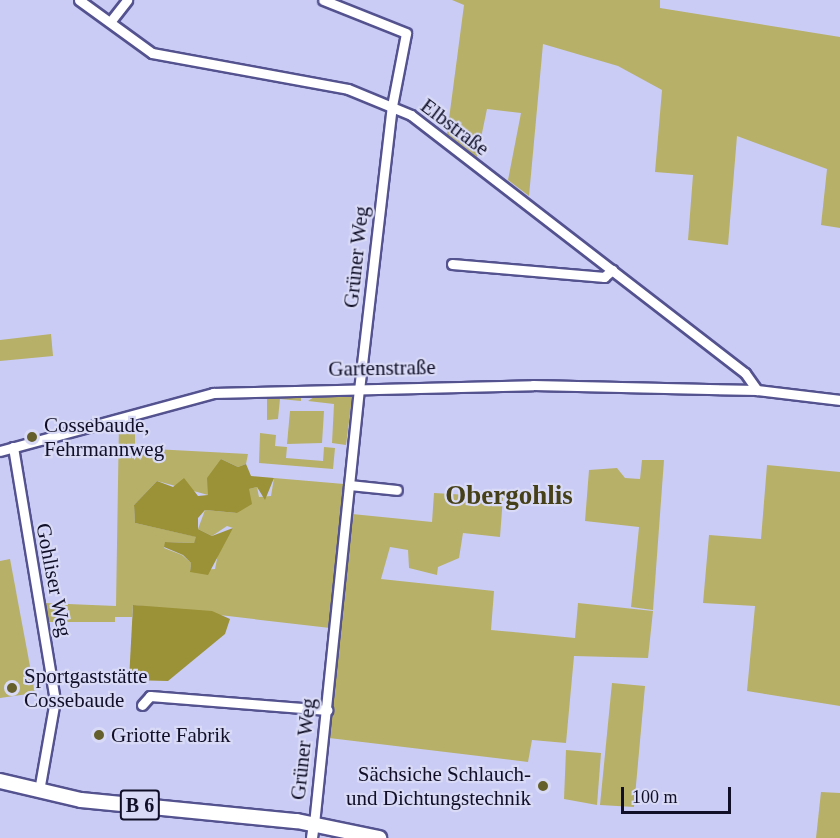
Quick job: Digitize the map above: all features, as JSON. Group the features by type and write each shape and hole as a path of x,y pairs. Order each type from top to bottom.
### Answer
{"main road":[{"name":"B 6","path":"0,781 39,791 313,831 379,838"}],"street":[{"name":"Elbstraße","path":"79,0 152,53 274,72 392,106 411,114 745,372 757,390"},
{"path":"110,22 127,0"},
{"name":"Grüner Weg","path":"313,831 392,106 406,33 323,0"},
{"path":"452,264 604,277 612,270"},
{"name":"Gartenstraße","path":"0,451 213,393 362,385 757,390 840,400"},
{"name":"Gohliser Weg","path":"13,447 55,693 39,791"},
{"path":"349,485 398,490"},
{"path":"142,705 150,696 327,710"}],"shaded area":[{"path":"452,0 660,0 660,8 840,37 840,228 821,225 827,169 737,136 728,245 688,240 693,175 655,172 662,90 618,66 543,44 529,196 508,180 521,113 487,109 477,157 447,134 464,5"},
{"path":"51,334 53,356 0,361 0,340"},
{"path":"323,391 353,391 346,445 332,443 334,404 308,401"},
{"path":"267,394 301,394 301,401 280,399 278,419 267,420"},
{"path":"290,411 324,411 322,443 287,444"},
{"path":"135,416 135,448 248,454 246,464 238,467 221,459 208,495 157,481 134,505 135,523 197,537 194,543 166,542 164,548 182,555 191,563 190,571 215,569 220,544 233,528 227,526 212,536 198,529 205,510 237,513 249,489 257,487 259,497 271,496 274,478 344,484 330,628 133,605 132,617 115,617 115,622 47,622 44,603 116,606 119,421"},
{"path":"260,433 276,435 275,446 287,447 286,458 323,461 324,447 335,448 333,469 259,463"},
{"path":"221,459 238,467 246,464 251,476 274,478 265,500 257,487 249,489 252,504 237,513 205,510 198,518 198,529 212,536 233,528 208,575 190,572 191,563 183,555 164,547 165,542 194,543 196,537 135,523 134,505 157,481 173,487 184,478 198,496 208,495 207,478"},
{"path":"642,460 664,460 653,610 631,607 639,527 585,521 589,470 617,468 625,478 640,479"},
{"path":"767,465 840,472 840,706 747,691 755,606 703,603 709,535 761,539"},
{"path":"434,493 503,497 500,537 463,533 459,558 438,567 437,575 409,568 408,550 390,547 381,579 494,591 491,630 575,638 578,603 653,611 648,658 574,656 566,743 532,740 528,762 329,738 352,514 432,522"},
{"path":"10,559 35,693 0,698 0,561"},
{"path":"133,605 212,611 230,619 225,634 168,681 129,680"},
{"path":"612,683 645,686 634,807 600,805"},
{"path":"566,750 601,753 597,805 564,799"},
{"path":"821,792 840,793 840,838 816,838"}],"place":[{"name":"Cossebaude, Fehrmannweg","path":"32,437"},
{"name":"Sportgaststätte Cossebaude","path":"12,688"},
{"name":"Griotte Fabrik","path":"99,735"},
{"name":"Sächsiche Schlauch- und Dichtungstechnik","path":"543,786"}],"district":[{"name":"Obergohlis","path":"509,496"}]}
